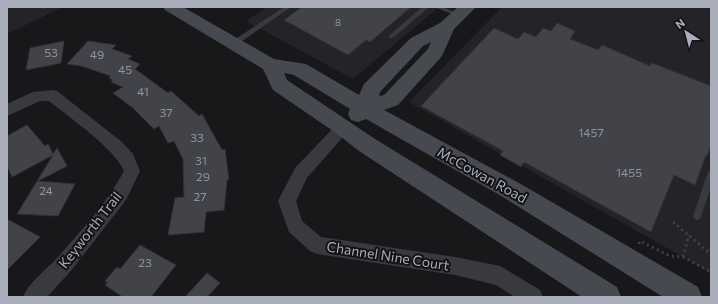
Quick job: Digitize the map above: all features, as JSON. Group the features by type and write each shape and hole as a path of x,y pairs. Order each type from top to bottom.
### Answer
{"main road":[{"name":"McCowan Road","path":"171,7 270,66 298,69 511,190 688,297"},
{"path":"365,108 391,100 436,52 458,16"},
{"path":"270,66 280,85 367,145 607,297"},
{"name":"Channel Nine Court","path":"343,127 365,108"}],"street":[{"name":"Keyworth Trail","path":"7,110 38,96 52,95 116,147 127,159 132,171 120,195 63,266 33,297"},
{"name":"Channel Nine Court","path":"343,127 301,172 286,200 295,226 317,245 455,266 500,276 533,297"}],"lane":[{"path":"233,44 288,7"},
{"path":"392,37 426,7"},
{"path":"436,7 458,16"},
{"path":"697,216 711,175"}],"path":[{"path":"674,222 711,254"},
{"path":"682,257 689,235"},
{"path":"639,244 640,241 670,256 682,257 711,272"}],"shaded area":[{"path":"7,7 63,7 7,34"},
{"path":"267,7 439,7 353,79 246,21"},
{"path":"502,7 711,7 711,273 409,102"}],"building":[{"path":"302,7 411,7 370,42 366,40 348,55 284,20"},
{"path":"557,23 575,31 570,39 598,50 602,45 650,66 652,63 711,86 711,145 707,156 706,155 695,185 674,175 651,232 524,162 521,167 500,155 503,151 421,106 494,28 518,39 524,32 536,37 543,28 551,31"},
{"path":"64,41 61,63 26,70 30,48"},
{"path":"88,41 116,45 112,49 132,56 128,59 140,64 135,69 168,93 171,91 199,116 202,114 222,150 225,149 229,180 227,180 224,210 206,212 204,232 168,235 175,198 184,197 183,159 174,141 168,143 159,126 154,129 133,108 113,93 123,87 111,82 113,80 109,78 111,76 81,66 67,64"},
{"path":"27,125 45,146 48,144 53,154 57,148 67,166 38,181 75,184 58,216 17,214 53,155 12,177 7,166 7,136"},
{"path":"7,219 40,237 7,270"},
{"path":"140,245 176,265 151,297 123,297 105,285 108,283 105,281 117,267 120,269"},
{"path":"207,273 220,283 207,297 185,297"}]}
